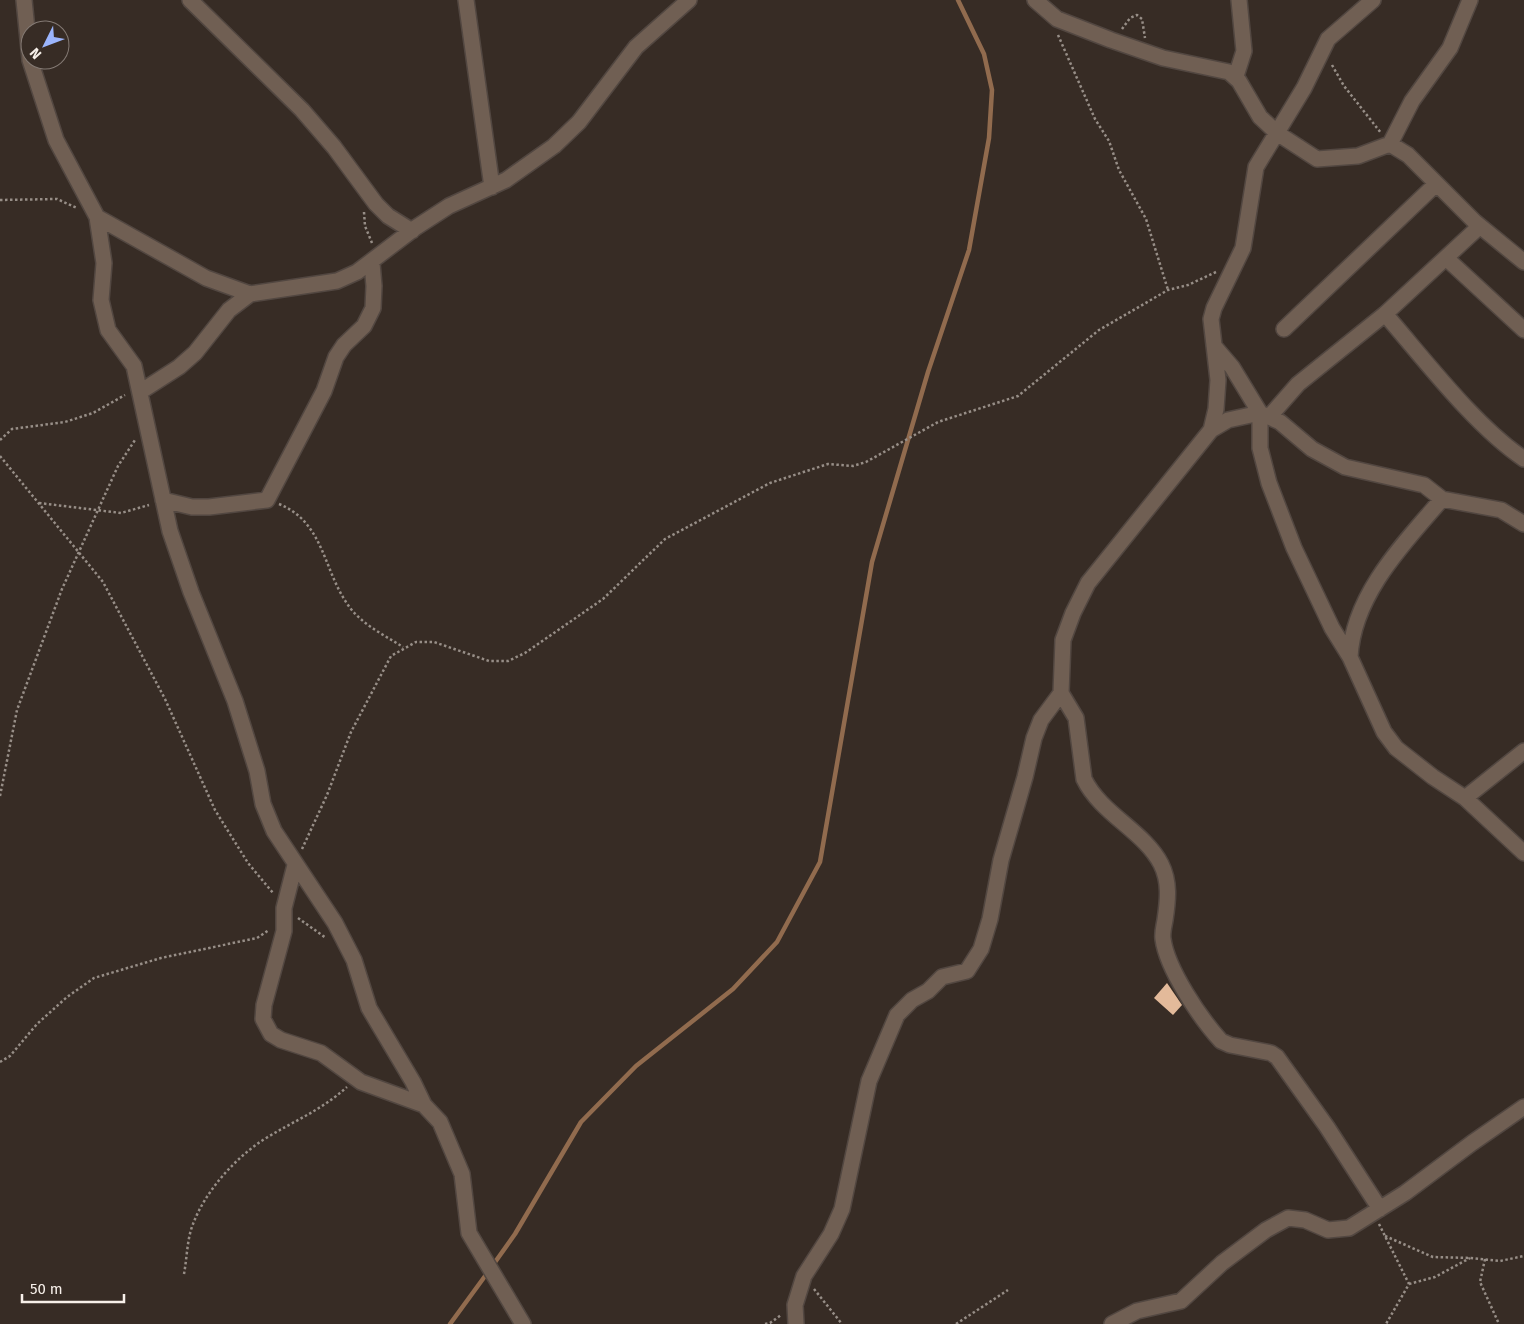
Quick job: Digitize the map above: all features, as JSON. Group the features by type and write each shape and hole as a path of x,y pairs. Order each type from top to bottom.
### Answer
{"street":[{"path":"24,0 26,20"},
{"path":"190,0 302,110 334,146 366,191 388,216 412,231"},
{"path":"466,0 492,187"},
{"path":"97,217 206,278 250,294 337,281 372,263 412,231 450,206 506,180 554,146 579,122 636,47 688,0"},
{"path":"1035,0 1057,19 1111,40 1186,64 1229,72 1236,76 1260,116 1277,133 1317,160 1358,156 1390,144 1412,100 1450,48 1470,0"},
{"path":"1236,76 1244,51 1239,0"},
{"path":"1211,430 1216,409 1218,380 1211,325 1214,308 1243,248 1256,167 1304,88 1328,39 1373,0"},
{"path":"33,70 56,140 97,217 104,263 102,300 108,330 134,366 145,424 170,531 191,592 235,701 257,771 262,804 274,831 335,923 354,960 369,1008 413,1082 424,1105 440,1122 462,1174 469,1233 523,1324"},
{"path":"1390,144 1408,155 1435,184 1480,226 1524,262"},
{"path":"1284,329 1435,184"},
{"path":"1380,1209 1327,1128 1277,1057 1271,1053 1221,1041 1178,979 1167,958 1163,937 1168,885 1162,865 1151,849 1124,826 1088,787 1084,779 1076,718 1061,693 1062,640 1088,584 1211,430 1228,420 1265,415 1298,384 1385,314 1480,226"},
{"path":"1446,258 1524,330"},
{"path":"163,500 192,507 209,507 267,500 324,391 336,357 344,345 364,326 373,308 372,263"},
{"path":"140,392 190,358 229,310 250,294"},
{"path":"1385,314 1457,398 1512,451 1524,459"},
{"path":"1214,346 1232,367 1265,415 1280,422 1312,449 1345,467 1420,484 1442,499 1501,510 1524,524"},
{"path":"1265,415 1260,448 1269,483 1294,548 1332,628 1350,656 1384,732 1396,748 1433,778 1465,798 1524,853"},
{"path":"1350,656 1351,636 1372,588 1412,534 1442,499"},
{"path":"796,1324 795,1305 804,1276 831,1234 842,1208 869,1081 897,1015 912,1000 928,991 942,977 967,971 981,949 990,920 1001,860 1034,738 1041,720 1061,693"},
{"path":"1465,798 1524,751"},
{"path":"296,865 284,908 284,931 264,1005 263,1019 272,1034 281,1040 321,1053 356,1080 424,1105"},
{"path":"1112,1324 1137,1311 1181,1301 1222,1262 1266,1230 1288,1218 1305,1220 1328,1230 1349,1228 1406,1193 1472,1143 1524,1107"}],"path":[{"path":"1048,13 1094,119 1109,141 1119,170 1146,219 1168,290"},
{"path":"1111,40 1118,35 1130,18 1137,14 1142,19 1150,53"},
{"path":"1323,49 1344,86 1390,144"},
{"path":"366,191 364,219 373,246 372,263"},
{"path":"0,200 56,199 97,217"},
{"path":"296,865 351,732 391,656 402,647 416,642 434,642 489,661 508,661 525,653 603,599 665,539 770,484 828,464 853,466 866,462 938,422 1018,396 1100,330 1168,290 1188,285 1217,271"},
{"path":"0,440 12,429 65,422 93,413 122,396 140,392"},
{"path":"0,796 17,710 62,589 118,466 145,424"},
{"path":"0,456 102,582 165,699 215,810 248,863 284,908 328,939"},
{"path":"39,502 121,513 163,500"},
{"path":"267,500 291,509 304,519 318,542 340,593 349,607 370,626 402,647"},
{"path":"0,1062 10,1056 37,1024 94,978 161,958 257,938 276,926 284,908"},
{"path":"184,1274 192,1226 203,1200 236,1164 262,1141 327,1105 356,1080"},
{"path":"1380,1209 1377,1216 1409,1284"},
{"path":"1385,1236 1433,1257 1500,1261 1524,1256"},
{"path":"1386,1324 1409,1284 1435,1277 1472,1258"},
{"path":"1485,1259 1480,1282 1500,1324"},
{"path":"804,1276 842,1324"},
{"path":"956,1324 1008,1290"}],"building":[{"path":"1167,983 1182,1005 1173,1015 1154,998"}],"waterway":[{"path":"493,1265 515,1234 581,1122 636,1066 733,989 777,942 820,862 872,562 928,372 969,250 989,138 992,90 984,54 958,0"},
{"path":"450,1324 488,1272"}]}
